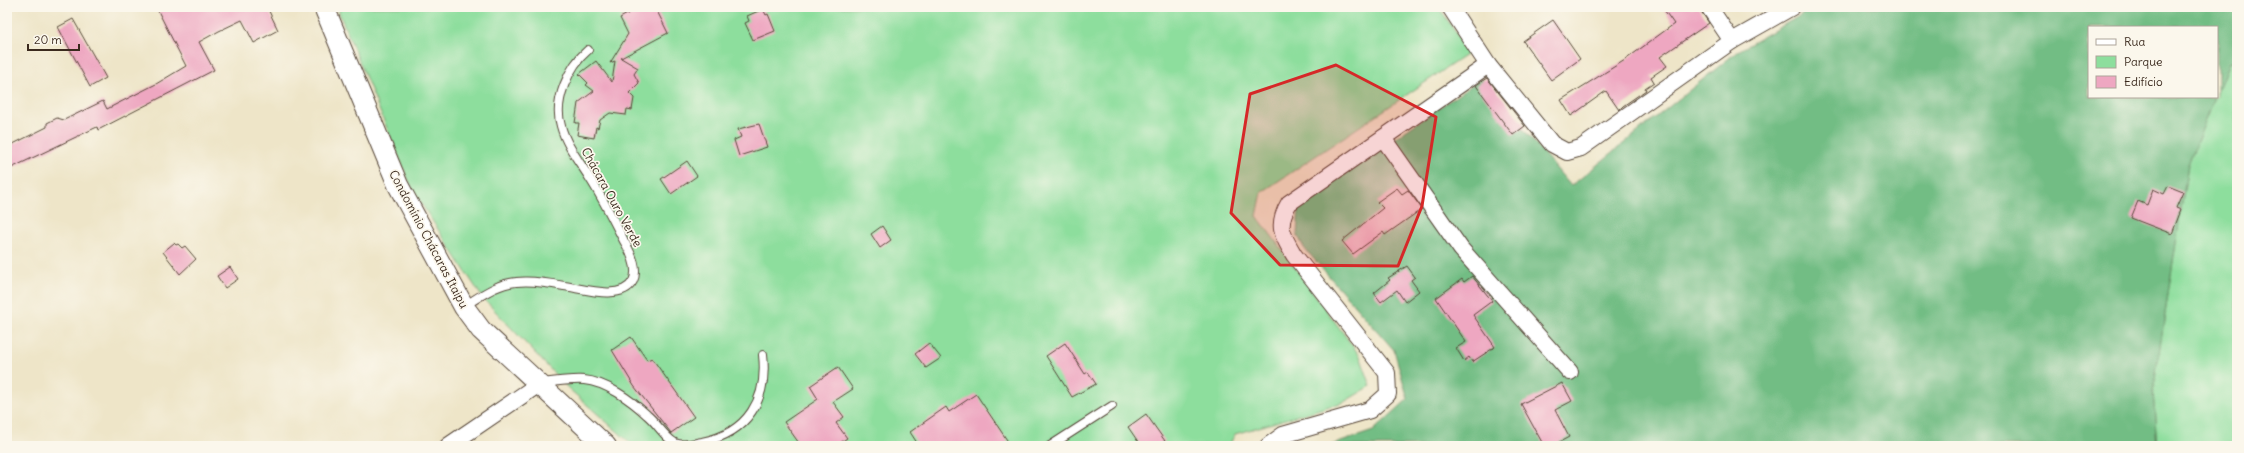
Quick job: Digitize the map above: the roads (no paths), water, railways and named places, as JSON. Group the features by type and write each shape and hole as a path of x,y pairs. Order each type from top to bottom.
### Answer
{"street":[{"name":"Condomínio Chácaras Itaipu","path":"324,7 398,185 464,307 481,330 606,446"},
{"path":"1450,7 1488,65 1552,144 1567,152 1581,148 1732,41 1792,7"},
{"path":"1709,7 1732,41"},
{"path":"1268,446 1283,435 1370,410 1388,394 1388,373 1294,255 1282,234 1281,216 1289,203 1488,65"},
{"path":"1383,138 1461,249 1570,372"},
{"path":"448,446 539,384"}],"lane":[{"name":"Chácara Ouro Verde","path":"464,307 493,288 516,282 566,286 592,292 615,292 628,287 633,280 633,259 607,208 568,144 560,125 560,107 570,71 579,58 588,50"},
{"path":"539,384 584,380 598,383 616,392 647,415 676,443 688,444 707,441 733,430 751,414 760,396 765,375 763,355"},
{"path":"1050,446 1112,406"}]}
